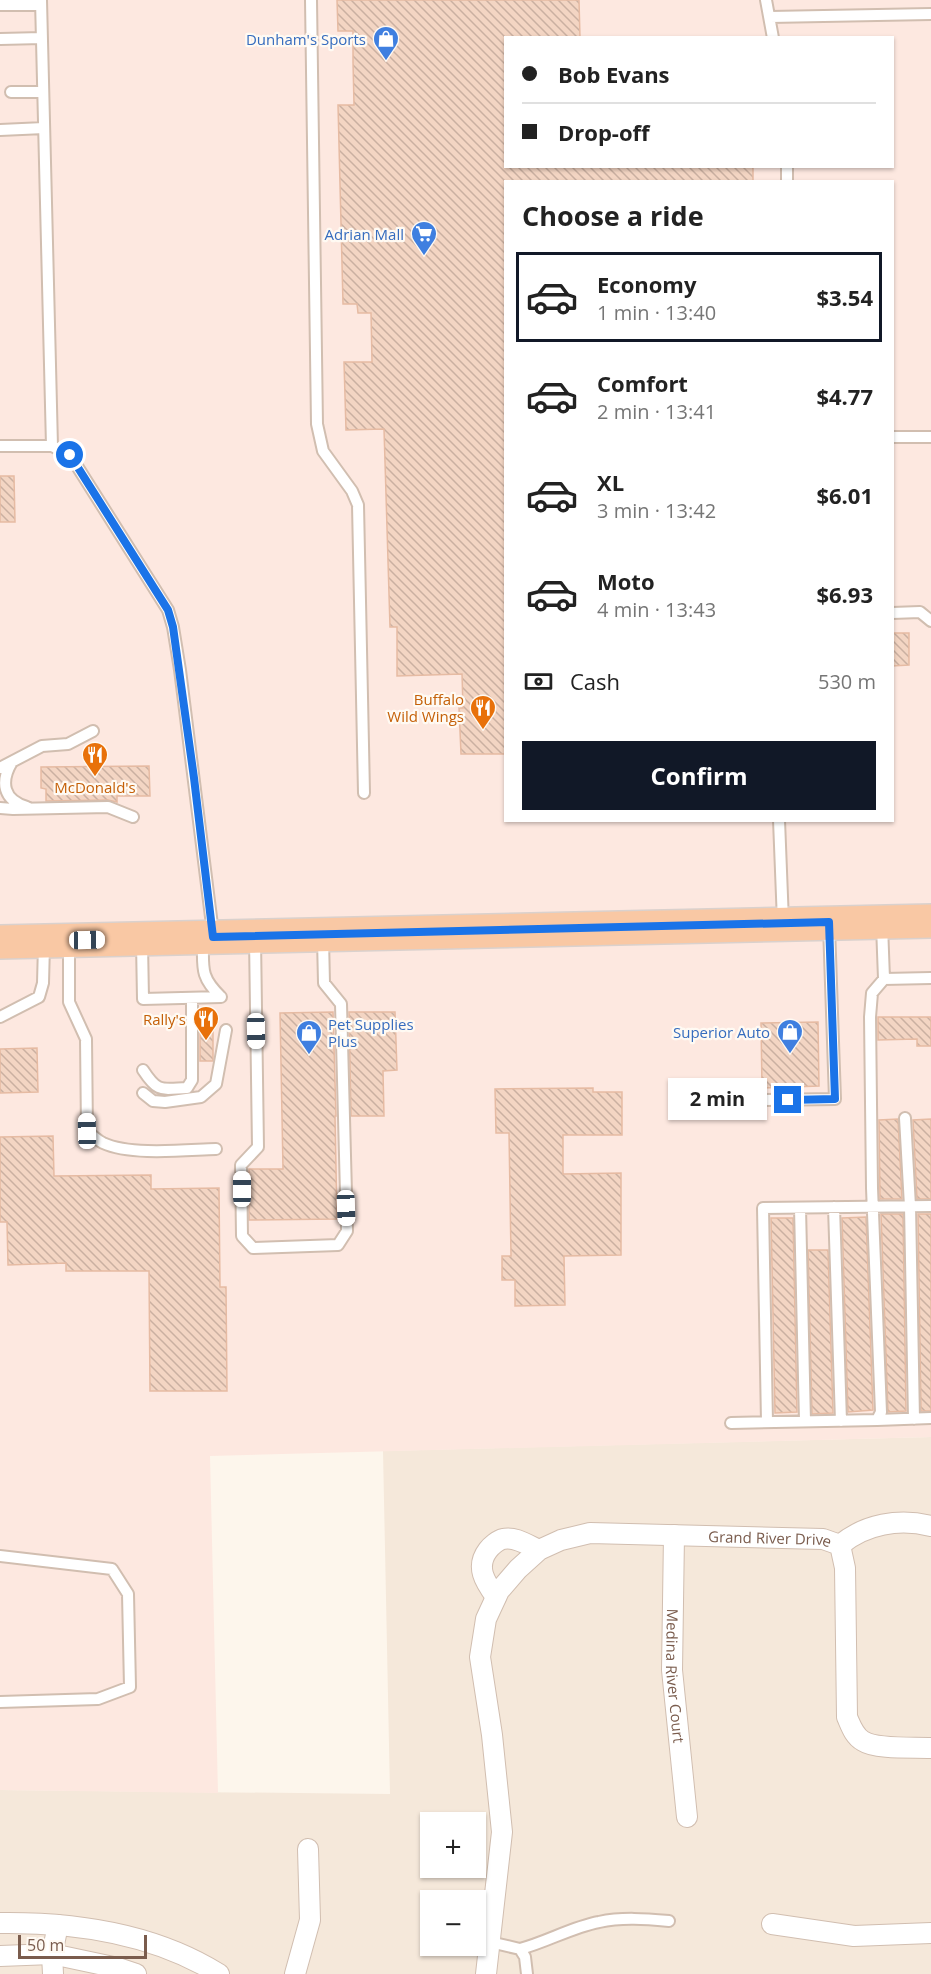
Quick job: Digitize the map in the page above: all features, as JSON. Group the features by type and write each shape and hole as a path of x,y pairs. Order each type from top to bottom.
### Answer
{"highway":[{"path":"0,942 931,921"}],"street":[{"path":"840,1545 851,1536 882,1525 900,1522 931,1526"},
{"name":"Grand River Drive","path":"486,1974 502,1832 492,1735 480,1657 486,1618 499,1591 539,1550 561,1540 590,1533 824,1539 840,1545 845,1568 847,1717 853,1732 862,1741 873,1746 931,1748"},
{"name":"Medina River Court","path":"674,1535 672,1670 687,1816"},
{"path":"496,1597 485,1583 482,1569 482,1558 490,1546 503,1539 519,1540 539,1550"},
{"path":"295,1974 310,1920 308,1848"},
{"path":"0,1923 90,1928 122,1935 166,1950 208,1967 219,1974"},
{"path":"772,1924 854,1936 931,1933"},
{"path":"52,1964 58,1925"},
{"path":"0,1956 52,1964 118,1968 136,1974"}],"lane":[{"path":"311,0 318,424 323,451 352,491 358,505 364,793"},
{"path":"766,0 773,36"},
{"path":"0,5 41,2 52,446"},
{"path":"770,17 931,14"},
{"path":"0,39 42,38"},
{"path":"11,92 44,92"},
{"path":"0,130 44,128"},
{"path":"894,437 931,436"},
{"path":"0,446 52,446 70,455 168,610 173,627 180,670 208,937 204,973 208,986 221,997 143,999 142,939"},
{"path":"894,613 920,612 931,621"},
{"path":"0,768 42,746 68,744 93,731"},
{"path":"12,762 4,779 6,792 17,804 33,809"},
{"path":"0,808 108,807 133,817"},
{"path":"779,822 783,923"},
{"path":"764,1100 835,1099 829,922"},
{"path":"877,1420 881,1412 881,1401 873,1207 870,1017 872,993 884,979 882,922"},
{"path":"255,936 258,1147 242,1166 242,1236 253,1248 338,1245 347,1231 341,1004 324,983 323,934"},
{"path":"0,1017 39,997 56,941"},
{"path":"56,941 69,1002 86,1039 87,1131 102,1143 120,1147 150,1150 216,1149"},
{"path":"884,979 931,978"},
{"path":"143,1070 151,1084 160,1089 187,1088 192,1080 192,998"},
{"path":"143,1092 153,1101 165,1102 201,1097 216,1084 225,1030"},
{"path":"905,1118 910,1206 914,1419"},
{"path":"767,1422 763,1208 931,1206"},
{"path":"834,1207 841,1420"},
{"path":"800,1208 805,1421"},
{"path":"731,1423 931,1418"},
{"path":"0,1556 112,1569 128,1594 130,1687 98,1699 0,1702"},
{"path":"490,1942 520,1949 600,1921 637,1918 669,1921"},
{"path":"520,1949 525,1957 527,1974"}],"shaded area":[{"path":"0,0 931,0 931,1437 210,1456 218,1793 0,1790"},
{"path":"931,1437 931,1974 0,1974 0,1790 390,1794 383,1451"}],"building":[{"name":"Adrian Mall","path":"337,0 579,0 580,36 504,36 504,168 753,168 753,180 504,180 504,754 461,754 459,708 463,708 462,674 397,676 397,627 390,627 384,429 346,430 344,362 372,362 371,313 358,313 357,304 343,304 338,105 354,105 353,31 338,31"},
{"path":"0,476 14,476 15,522 0,522"},
{"path":"894,633 909,633 909,665 894,666"},
{"name":"McDonald's","path":"149,766 150,796 117,796 117,802 108,800 46,801 46,789 41,788 41,767"},
{"path":"333,1012 337,1219 249,1220 249,1169 283,1169 280,1013"},
{"path":"349,1012 395,1012 397,1070 383,1071 384,1116 351,1116"},
{"path":"878,1017 931,1017 931,1046 917,1046 917,1039 878,1040"},
{"name":"Superior Auto","path":"818,1022 819,1086 762,1088 761,1023"},
{"name":"Rally's","path":"200,1023 213,1023 213,1061 200,1061"},
{"path":"37,1048 38,1092 0,1093 0,1049"},
{"path":"593,1088 593,1092 622,1092 622,1135 563,1135 563,1174 621,1173 621,1255 564,1256 565,1305 515,1306 515,1280 502,1280 502,1256 511,1256 509,1133 496,1133 495,1089"},
{"path":"898,1119 902,1199 880,1199 879,1120"},
{"path":"931,1119 931,1199 917,1199 913,1120"},
{"path":"53,1136 54,1176 151,1175 151,1189 219,1188 220,1287 226,1287 227,1391 150,1391 149,1271 66,1271 66,1263 8,1265 7,1222 0,1222 0,1137"},
{"path":"881,1214 903,1214 906,1411 888,1412"},
{"path":"918,1214 931,1214 931,1411 921,1411"},
{"path":"866,1217 873,1410 848,1412 842,1218"},
{"path":"771,1218 793,1218 797,1412 775,1413"},
{"path":"808,1250 828,1250 833,1413 812,1414"}],"place":[{"name":"Dunham's Sports","path":"386,62"},
{"name":"Adrian Mall","path":"424,257"},
{"name":"Buffalo Wild Wings","path":"483,731"},
{"name":"McDonald's","path":"95,778"},
{"name":"Rally's","path":"206,1042"},
{"name":"Superior Auto","path":"790,1055"},
{"name":"Pet Supplies Plus","path":"309,1056"}],"route":[{"path":"70,455 168,610 180,670 213,937 829,922 835,1099 788,1100"}]}
